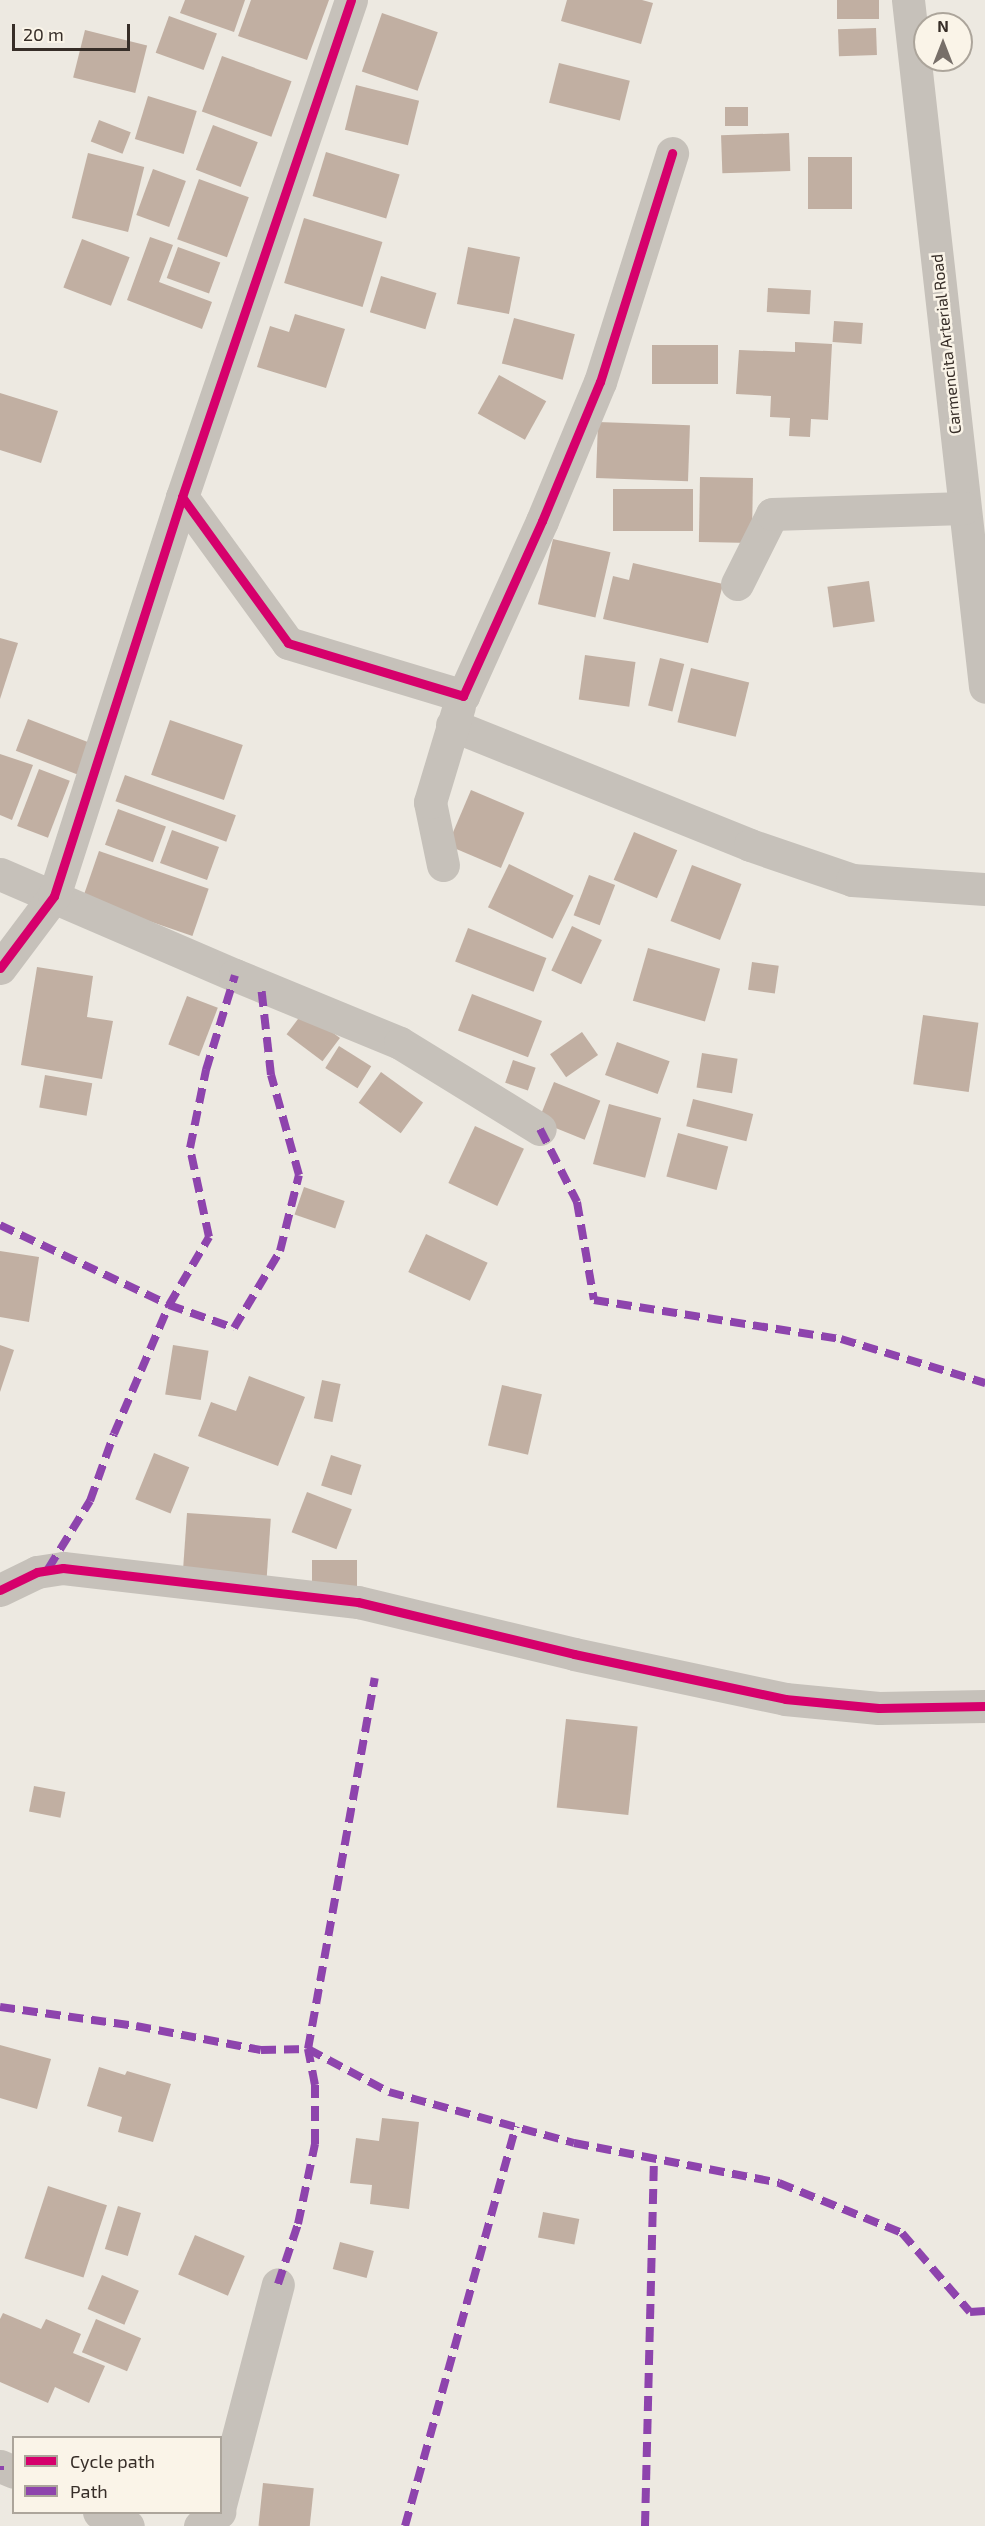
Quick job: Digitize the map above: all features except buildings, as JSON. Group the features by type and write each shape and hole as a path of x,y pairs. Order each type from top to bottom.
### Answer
{"street":[{"path":"0,968 54,896 182,496 351,0"},
{"name":"Carmencita Arterial Road","path":"908,0 985,687"},
{"path":"444,865 430,802 457,711 542,522 600,382 672,153"},
{"path":"182,496 288,644 457,711 750,846 852,880 985,889"},
{"path":"737,584 772,514 964,508"},
{"path":"0,873 235,975 400,1043 540,1130"},
{"path":"0,1590 37,1572 63,1568 358,1602 574,1654 785,1699 879,1708 985,1706"},
{"path":"222,2497 278,2284"},
{"path":"103,2514 128,2526"},
{"path":"200,2526 216,2514"}],"marked path":[{"path":"0,1225 169,1305 209,1237 190,1148 206,1070 235,975"},
{"path":"48,1569 90,1501 114,1434 169,1305 234,1328 280,1251 299,1175 271,1075 261,986"},
{"path":"540,1129 577,1202 594,1300 841,1339 985,1383"},
{"path":"278,2284 298,2224 315,2144 315,2085 308,2049 375,1678"},
{"path":"0,2007 136,2026 261,2050 308,2049 389,2092 574,2143 779,2183 902,2233 970,2312 985,2311"},
{"path":"405,2526 516,2126"},
{"path":"645,2526 654,2158"}],"cycle path":[{"path":"0,968 54,896 182,497 351,0"},
{"path":"182,497 288,643 463,696 542,521 600,382 672,153"},
{"path":"0,1590 37,1572 63,1568 358,1602 574,1654 785,1699 879,1708 985,1706"}]}
